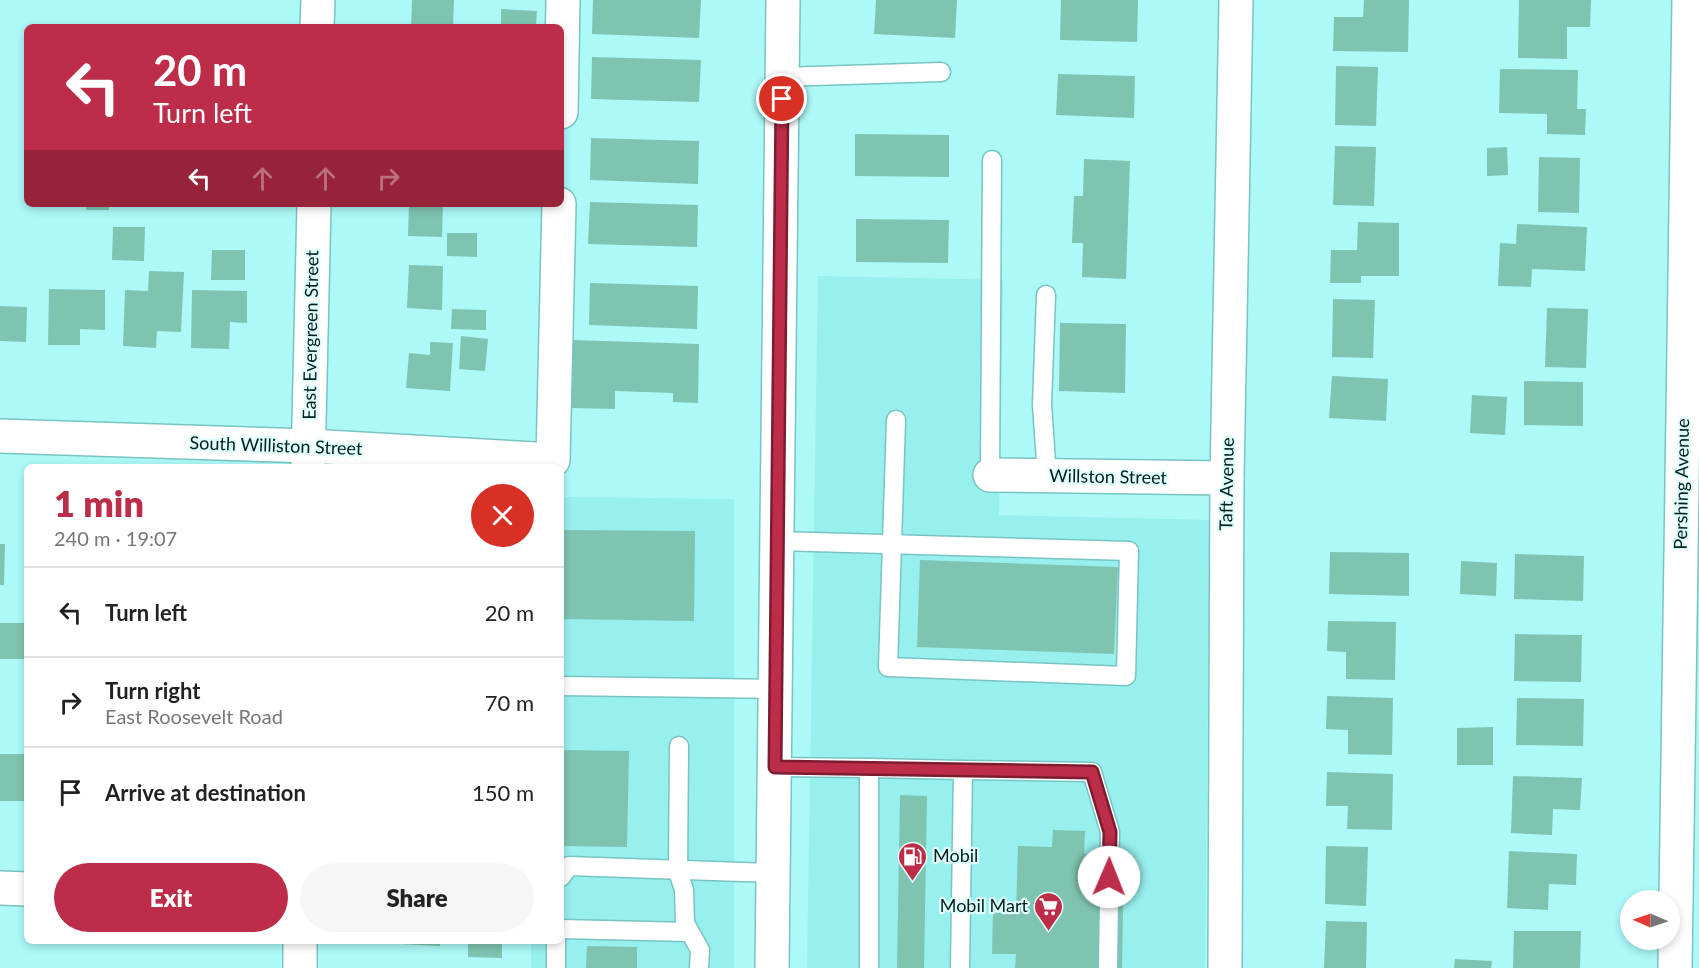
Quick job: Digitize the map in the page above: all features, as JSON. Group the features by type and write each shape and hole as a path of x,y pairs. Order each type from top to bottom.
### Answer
{"street":[{"path":"317,24 318,0"},
{"path":"563,0 563,24"},
{"path":"772,968 783,0"},
{"name":"Taft Avenue","path":"1225,968 1227,478 1236,0"},
{"name":"Pershing Avenue","path":"1675,968 1690,498 1689,0"},
{"name":"East Evergreen Street","path":"309,456 314,207"},
{"name":"South Williston Street","path":"0,436 309,456 553,460 560,207"},
{"name":"Willston Street","path":"990,475 1227,478"},
{"path":"0,888 24,889"},
{"path":"300,944 300,968"}],"lane":[{"path":"782,76 941,72"},
{"path":"990,475 992,160"},
{"path":"1046,295 1042,404 1047,477"},
{"path":"777,541 893,545 1129,551 1126,676 888,667 893,545 896,420"},
{"path":"564,686 776,688"},
{"path":"679,746 678,871 684,890 685,923 700,950 699,968"},
{"path":"775,767 1092,772 1110,832 1108,968"},
{"path":"868,968 869,768"},
{"path":"960,968 963,770"},
{"path":"564,873 569,866 774,873"},
{"path":"564,929 689,932"},
{"path":"556,944 556,968"}],"shaded area":[{"path":"818,276 1003,280 999,515 1210,520 1205,968 807,968"},
{"path":"564,497 734,499 734,968 531,968 531,944 564,944"}],"building":[{"path":"412,0 454,0 453,24 411,24"},
{"path":"593,0 701,0 699,38 592,34"},
{"path":"876,0 957,0 955,38 874,34"},
{"path":"1061,0 1138,0 1137,42 1060,40"},
{"path":"1364,0 1409,0 1408,52 1333,51 1334,17 1363,17"},
{"path":"1519,0 1591,0 1590,27 1567,27 1567,59 1518,58"},
{"path":"501,9 537,11 536,24 501,24"},
{"path":"592,57 701,60 699,102 591,99"},
{"path":"1336,66 1378,67 1376,126 1335,125"},
{"path":"1500,69 1578,70 1577,109 1586,109 1585,135 1547,134 1547,114 1499,113"},
{"path":"1058,74 1135,76 1134,118 1056,115"},
{"path":"855,134 949,135 949,177 855,176"},
{"path":"591,138 699,141 698,184 590,180"},
{"path":"1335,146 1376,147 1374,206 1333,205"},
{"path":"1507,147 1508,175 1487,176 1487,148"},
{"path":"1539,157 1580,158 1579,213 1538,212"},
{"path":"1084,159 1130,161 1126,279 1082,277 1083,243 1072,243 1074,196 1083,196"},
{"path":"590,202 698,205 697,247 588,244"},
{"path":"86,207 109,207 109,210 86,210"},
{"path":"409,207 443,207 442,237 408,236"},
{"path":"856,219 949,220 948,263 856,262"},
{"path":"1358,222 1399,223 1399,276 1361,276 1361,283 1330,283 1331,250 1357,250"},
{"path":"1517,224 1587,227 1585,271 1532,269 1531,287 1498,286 1500,243 1516,244"},
{"path":"113,227 145,227 144,261 112,260"},
{"path":"447,233 477,233 477,257 447,256"},
{"path":"212,250 245,250 245,280 211,280"},
{"path":"409,265 443,266 442,310 407,308"},
{"path":"149,271 184,272 181,332 157,331 156,348 123,346 125,290 148,291"},
{"path":"590,283 698,286 697,329 589,325"},
{"path":"49,289 105,290 105,330 80,329 80,345 48,345"},
{"path":"192,290 247,291 247,323 230,322 229,349 191,348"},
{"path":"1333,299 1375,300 1373,358 1332,357"},
{"path":"0,306 27,307 26,342 0,341"},
{"path":"1547,308 1588,309 1586,368 1545,367"},
{"path":"452,309 486,310 486,330 451,329"},
{"path":"1060,323 1126,324 1125,393 1059,391"},
{"path":"461,336 488,339 485,371 459,369"},
{"path":"572,340 699,344 698,403 673,402 673,393 615,391 615,409 570,408"},
{"path":"430,342 453,343 450,391 406,388 409,353 430,355"},
{"path":"1332,376 1388,379 1386,421 1329,418"},
{"path":"1524,381 1583,382 1583,426 1524,425"},
{"path":"1472,395 1507,397 1505,435 1470,433"},
{"path":"564,530 695,531 694,621 564,619"},
{"path":"0,544 5,544 4,585 0,585"},
{"path":"1330,552 1409,553 1409,596 1329,594"},
{"path":"1515,554 1584,556 1583,601 1514,599"},
{"path":"920,560 1118,567 1114,654 917,647"},
{"path":"1461,561 1497,563 1496,596 1460,594"},
{"path":"1328,621 1396,622 1395,680 1346,679 1346,652 1327,651"},
{"path":"0,623 24,623 24,659 0,659"},
{"path":"1515,634 1582,635 1581,682 1514,681"},
{"path":"1327,696 1393,698 1392,755 1348,754 1348,730 1326,729"},
{"path":"1517,698 1584,699 1583,746 1516,745"},
{"path":"1493,727 1493,765 1457,765 1457,728"},
{"path":"564,750 629,751 627,847 564,846"},
{"path":"0,754 24,754 24,801 0,801"},
{"path":"1327,772 1393,774 1392,830 1347,829 1348,806 1326,806"},
{"path":"1513,776 1582,778 1580,810 1553,809 1552,835 1511,833"},
{"name":"Mobil","path":"900,795 927,796 924,968 897,968"},
{"path":"1053,830 1085,831 1084,854 1124,855 1122,968 1015,968 1016,954 992,954 993,913 1016,913 1018,846 1052,847"},
{"path":"1326,846 1368,847 1366,906 1325,904"},
{"path":"1509,851 1577,854 1576,885 1549,884 1548,910 1507,908"},
{"path":"1326,921 1367,922 1366,968 1324,968"},
{"path":"1514,931 1581,931 1580,968 1513,968"},
{"path":"400,944 440,944 440,946"},
{"path":"468,944 502,944 502,958 468,957"},
{"path":"587,946 637,947 637,968 586,968"},
{"path":"1455,959 1492,961 1491,968 1454,968"}],"place":[{"name":"Mobil","path":"912,882"},
{"name":"Mobil Mart","path":"1049,932"}],"route":[{"path":"782,99 775,767 1092,772 1110,832 1109,877"}]}
